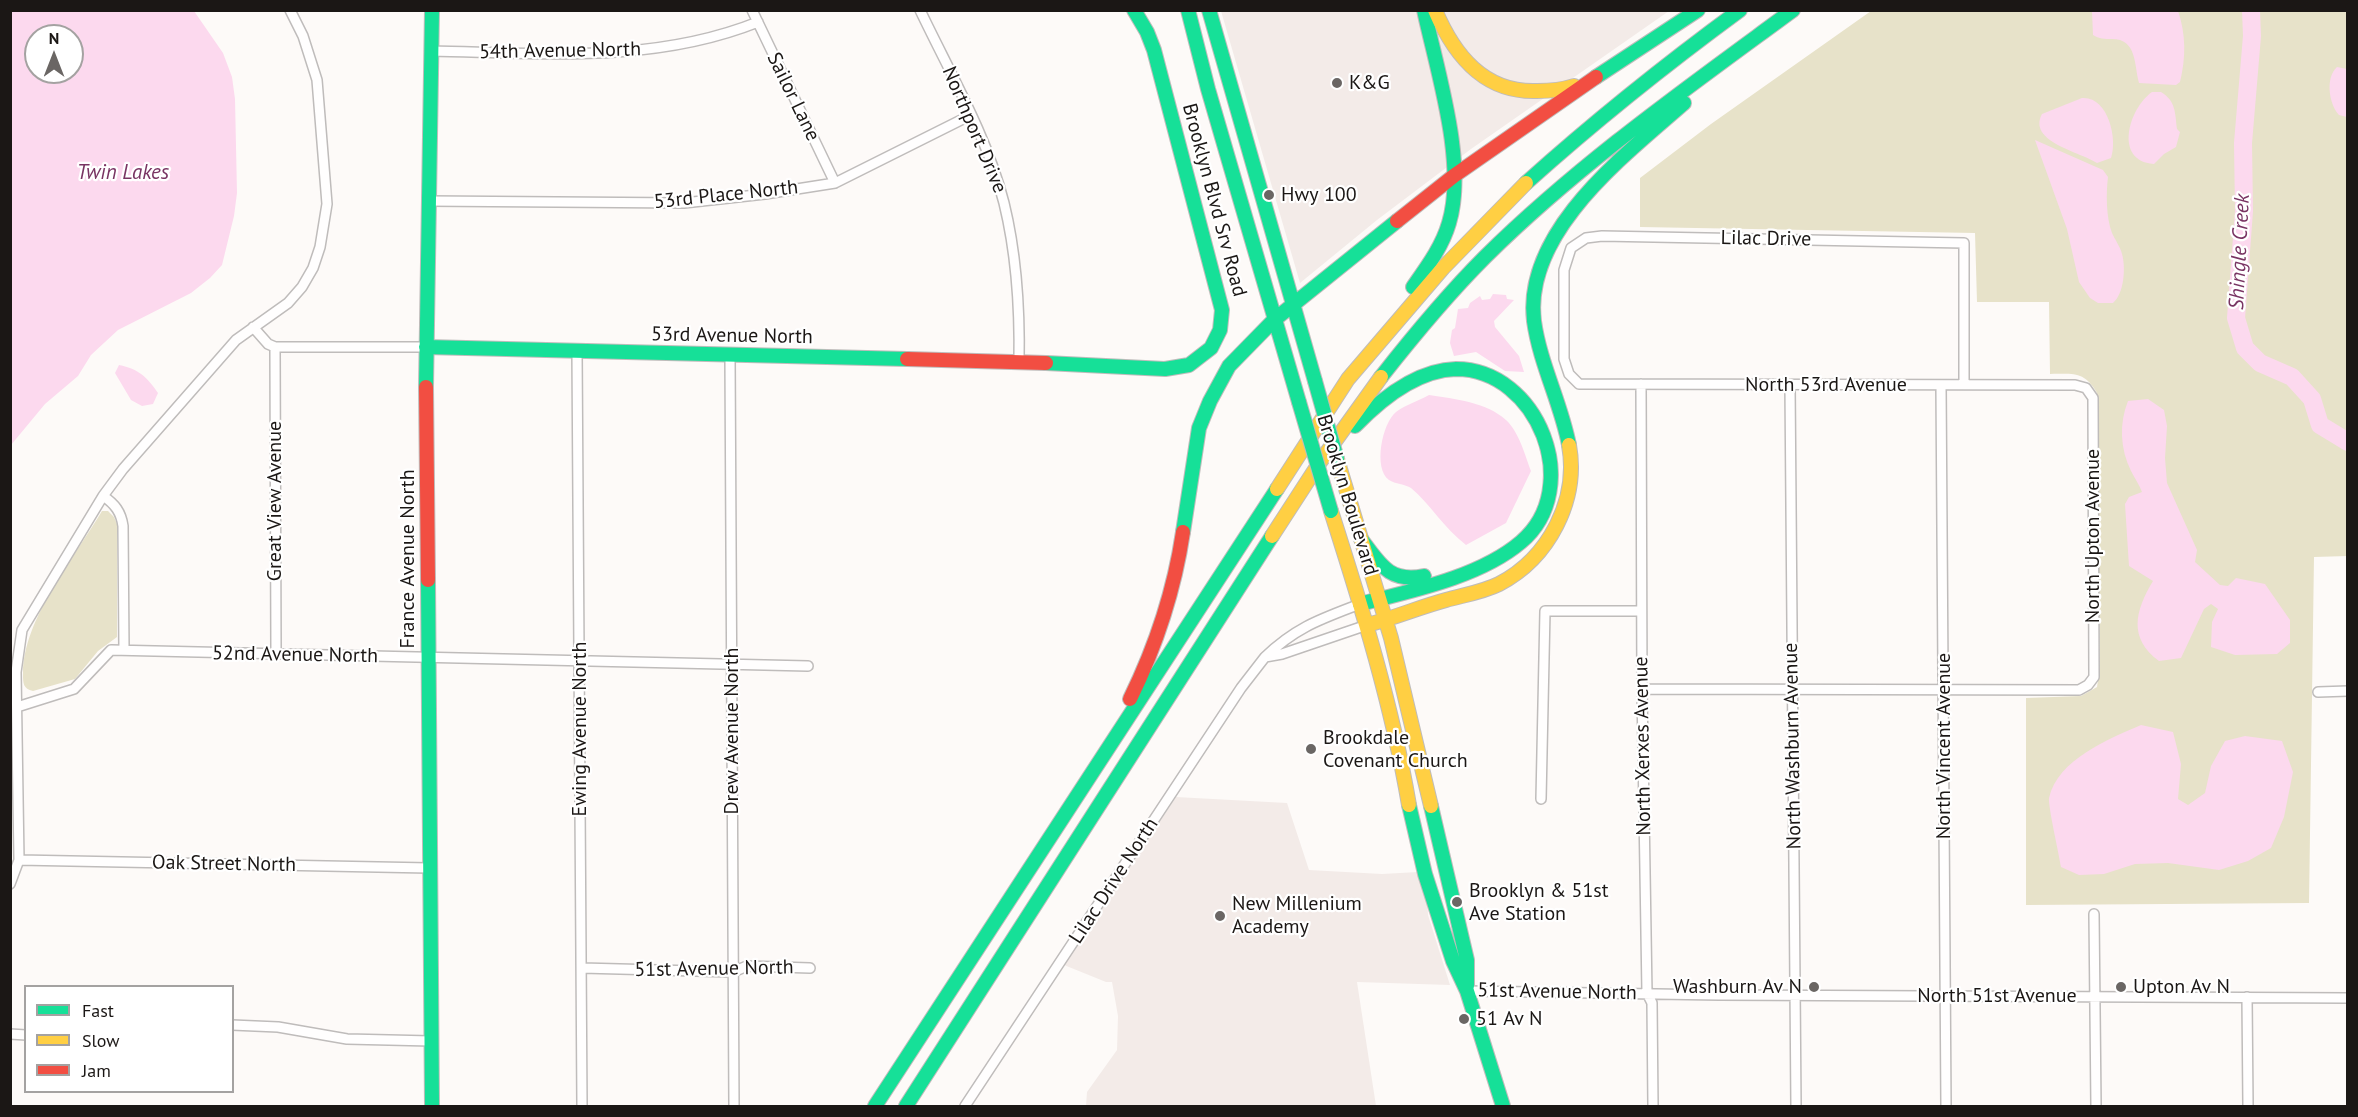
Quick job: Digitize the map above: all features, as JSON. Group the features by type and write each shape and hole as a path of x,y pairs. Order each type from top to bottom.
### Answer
{"main road":[{"name":"France Avenue North","path":"432,10 426,347 432,1107"},
{"name":"Brooklyn Blvd Srv Road","path":"1134,10 1147,32 1157,61 1222,310 1220,330 1211,348"},
{"name":"Brooklyn Boulevard","path":"1188,10 1208,89 1274,320 1367,625 1401,759 1410,814 1425,874 1453,961 1467,991 1503,1107"},
{"name":"Brooklyn Boulevard","path":"1209,10 1231,97 1295,304 1315,381 1386,620 1411,717 1467,960 1467,991"},
{"path":"875,1107 1160,672 1348,379 1436,254 1454,207 1455,160 1449,122 1424,10"},
{"path":"1434,10 1445,37 1458,55 1473,70 1500,87 1524,92 1541,92 1562,90 1592,79"},
{"path":"1091,775 1148,662 1170,600 1178,565 1195,445 1203,415 1229,366 1274,320 1455,175 1592,79 1698,10"},
{"path":"1348,379 1443,268 1525,184 1628,95 1740,10"},
{"path":"906,1107 1299,495 1373,385 1433,313 1482,260 1549,196 1622,136 1793,10"},
{"path":"1367,625 1501,583 1526,567 1550,538 1565,505 1570,458 1564,424 1535,328 1533,309 1535,287 1541,266 1567,220 1606,173 1771,26"},
{"name":"53rd Avenue North","path":"426,347 1019,362 1165,369 1189,365 1211,348"},
{"path":"1299,495 1356,424 1393,392 1431,374 1454,370 1481,374 1503,384 1526,401 1543,429 1550,453 1551,476 1547,504 1530,534 1504,554 1462,573 1360,604"},
{"path":"1361,539 1384,569 1403,580 1504,554"}],"street":[{"path":"10,884 19,860 16,672 22,630 103,496 123,469 236,340 288,303 302,287 313,268 325,226 326,194 317,80 307,46 290,10"},
{"name":"Sailor Lane","path":"752,10 835,183"},
{"name":"Northport Drive","path":"920,10 971,115 1004,201 1014,246 1019,291 1019,362"},
{"name":"54th Avenue North","path":"431,51 621,53 696,42 758,22"},
{"name":"53rd Place North","path":"428,201 684,203 835,183 971,115"},
{"name":"Lilac Drive","path":"1569,374 1564,359 1564,270 1571,248 1586,238 1602,236 1964,243 1964,385"},
{"path":"253,327 268,344 275,347"},
{"name":"53rd Avenue North","path":"275,347 426,347"},
{"name":"Great View Avenue","path":"275,347 276,654"},
{"name":"Ewing Avenue North","path":"577,351 582,1107"},
{"name":"Drew Avenue North","path":"730,356 734,1107"},
{"name":"North 53rd Avenue","path":"1569,374 1579,384 2075,385 2086,388"},
{"name":"North Xerxes Avenue","path":"1641,384 1641,610 1647,993 1652,1003 1653,1107"},
{"name":"North Washburn Avenue","path":"1790,385 1796,1107"},
{"name":"North Vincent Avenue","path":"1941,385 1946,1107"},
{"name":"North Upton Avenue","path":"1944,691 2079,690 2088,685 2094,677 2093,398 2086,388"},
{"path":"103,496 116,507 121,515 123,526 124,650"},
{"name":"Lilac Drive North","path":"965,1107 1222,716 1264,657 1281,640 1311,622 1360,604"},
{"path":"1541,799 1545,611 1641,610"},
{"path":"1264,657 1282,654 1367,625"},
{"name":"52nd Avenue North","path":"17,707 74,689 111,650 808,666"},
{"path":"1642,689 1944,691"},
{"path":"2318,692 2348,691"},
{"name":"Oak Street North","path":"19,860 429,868"},
{"path":"2094,915 2096,1107"},
{"name":"51st Avenue North","path":"582,968 733,972 747,966 810,968"},
{"name":"51st Avenue North","path":"1467,991 1647,993"},
{"name":"North 51st Avenue","path":"1647,993 2348,998"},
{"path":"2247,997 2248,1107"},
{"path":"234,1025 278,1027 347,1039 431,1041"}],"shaded area":[{"path":"1221,11 1669,11 1471,149 1377,220 1300,283"},
{"path":"1871,11 2347,11 2348,556 2314,557 2309,903 2026,905 2026,698 2081,696 2097,687 2100,667 2097,393 2083,377 2050,374 2049,302 1977,302 1975,233 1640,227 1640,178 1711,124"},
{"path":"102,511 108,511 117,524 117,637 98,651 75,679 33,691 27,689 24,685 23,674 25,653 31,632 52,589"},
{"path":"1176,797 1287,803 1309,870 1382,874 1418,872 1427,896 1428,915 1450,985 1357,982 1376,1106 1086,1106 1087,1092 1117,1050 1118,1016 1112,982 1106,982 1064,965"}],"water":[{"name":"Twin Lakes","path":"11,10 194,11 223,53 232,77 235,99 237,193 222,265 191,293 118,330 91,355 78,376 45,404 11,445"},
{"path":"2092,11 2178,11 2183,28 2184,46 2180,82 2176,85 2139,83 2133,54 2126,43 2093,35"},
{"path":"2337,67 2347,69 2347,117 2339,115 2331,98 2331,78"},
{"path":"2152,92 2161,92 2170,99 2174,108 2177,129 2180,132 2176,147 2154,164 2141,161 2133,154 2129,144 2132,121 2137,110"},
{"path":"2082,98 2091,99 2098,104 2109,120 2112,130 2111,158 2097,163 2049,139 2042,132 2039,124 2042,114"},
{"path":"2035,140 2103,170 2108,177 2109,220 2124,266 2120,294 2113,303 2098,303 2090,298 2079,282 2067,229"},
{"path":"1493,294 1506,295 1507,299 1514,300 1494,321 1495,327 1519,356 1524,372 1505,371 1476,352 1454,356 1450,343 1458,309 1468,308 1470,303 1480,296 1482,300 1490,299"},
{"path":"119,365 137,371 150,382 158,393 153,404 142,406 131,400 115,373"},
{"path":"1429,395 1470,402 1498,414 1515,431 1531,471 1506,523 1466,545 1411,488 1389,480 1381,466 1383,435 1391,418 1396,412"},
{"path":"2148,399 2164,410 2167,426 2165,458 2167,483 2197,550 2195,562 2220,585 2228,586 2236,578 2265,584 2290,620 2290,643 2277,654 2235,655 2211,647 2212,622 2218,609 2211,604 2204,609 2181,658 2159,661 2142,643 2138,624 2139,613 2153,581 2129,566 2125,504 2129,497 2142,492 2127,463 2122,427 2128,401"},
{"path":"2141,725 2173,732 2181,764 2178,799 2188,805 2205,793 2211,766 2225,741 2245,736 2282,741 2293,772 2284,817 2271,848 2248,861 2219,870 2168,863 2135,864 2104,874 2079,875 2061,867 2049,803 2054,784 2074,761 2086,752"}],"waterway":[{"name":"Shingle Creek","path":"2251,10 2252,36 2243,143 2244,211 2236,318 2245,348 2260,363 2292,377 2312,399 2320,425 2348,442"}],"traffic: fast":[{"path":"426,387 432,10"},
{"path":"1046,363 1165,369 1189,365 1211,348 1220,330 1222,310 1154,50 1134,10"},
{"path":"1188,10 1208,89 1299,402"},
{"path":"1209,10 1315,381"},
{"path":"1413,287 1434,257 1442,240 1449,223 1454,199 1455,173 1448,117 1424,10"},
{"path":"1596,77 1698,10"},
{"path":"1526,183 1631,94 1740,10"},
{"path":"1381,377 1458,285 1558,190 1634,128 1793,10"},
{"path":"1569,445 1541,353 1534,321 1535,288 1544,257 1561,227 1583,198 1634,146 1684,103"},
{"path":"1183,532 1199,428 1210,401 1229,366 1274,320 1397,221"},
{"path":"426,347 907,359"},
{"path":"1355,426 1388,396 1413,380 1456,369 1485,374 1510,388 1529,410 1543,435 1550,464 1549,492 1540,519 1521,542 1486,565 1465,574 1423,588 1360,604"},
{"path":"1315,381 1337,459"},
{"path":"1299,402 1331,511"},
{"path":"875,1106 1277,489"},
{"path":"906,1106 1272,536"},
{"path":"1361,539 1386,570 1402,577 1424,576"},
{"path":"428,580 432,1106"},
{"path":"1409,805 1425,874 1453,961 1467,991 1503,1106"},
{"path":"1431,806 1467,960 1467,986"}],"traffic: slow":[{"path":"1435,10 1462,56 1486,78 1501,86 1518,90 1537,91 1574,86"},
{"path":"1277,489 1348,379 1443,268 1526,183"},
{"path":"1272,536 1320,462 1381,377"},
{"path":"1367,625 1493,587 1517,573 1546,543 1564,506 1571,466 1569,445"},
{"path":"1337,459 1391,638 1431,806"},
{"path":"1331,511 1385,694 1409,805"}],"traffic: jam":[{"path":"1397,221 1455,175 1596,77"},
{"path":"907,359 1046,363"},
{"path":"426,387 428,580"},
{"path":"1130,699 1163,617 1175,576 1183,532"}],"place":[{"name":"K&G","path":"1337,83"},
{"name":"Hwy 100","path":"1269,195"},
{"name":"Brookdale Covenant Church","path":"1311,749"},
{"name":"Brooklyn & 51st Ave Station","path":"1457,902"},
{"name":"New Millenium Academy","path":"1220,916"},
{"name":"Washburn Av N","path":"1814,987"},
{"name":"Upton Av N","path":"2121,987"},
{"name":"51 Av N","path":"1464,1019"}]}
